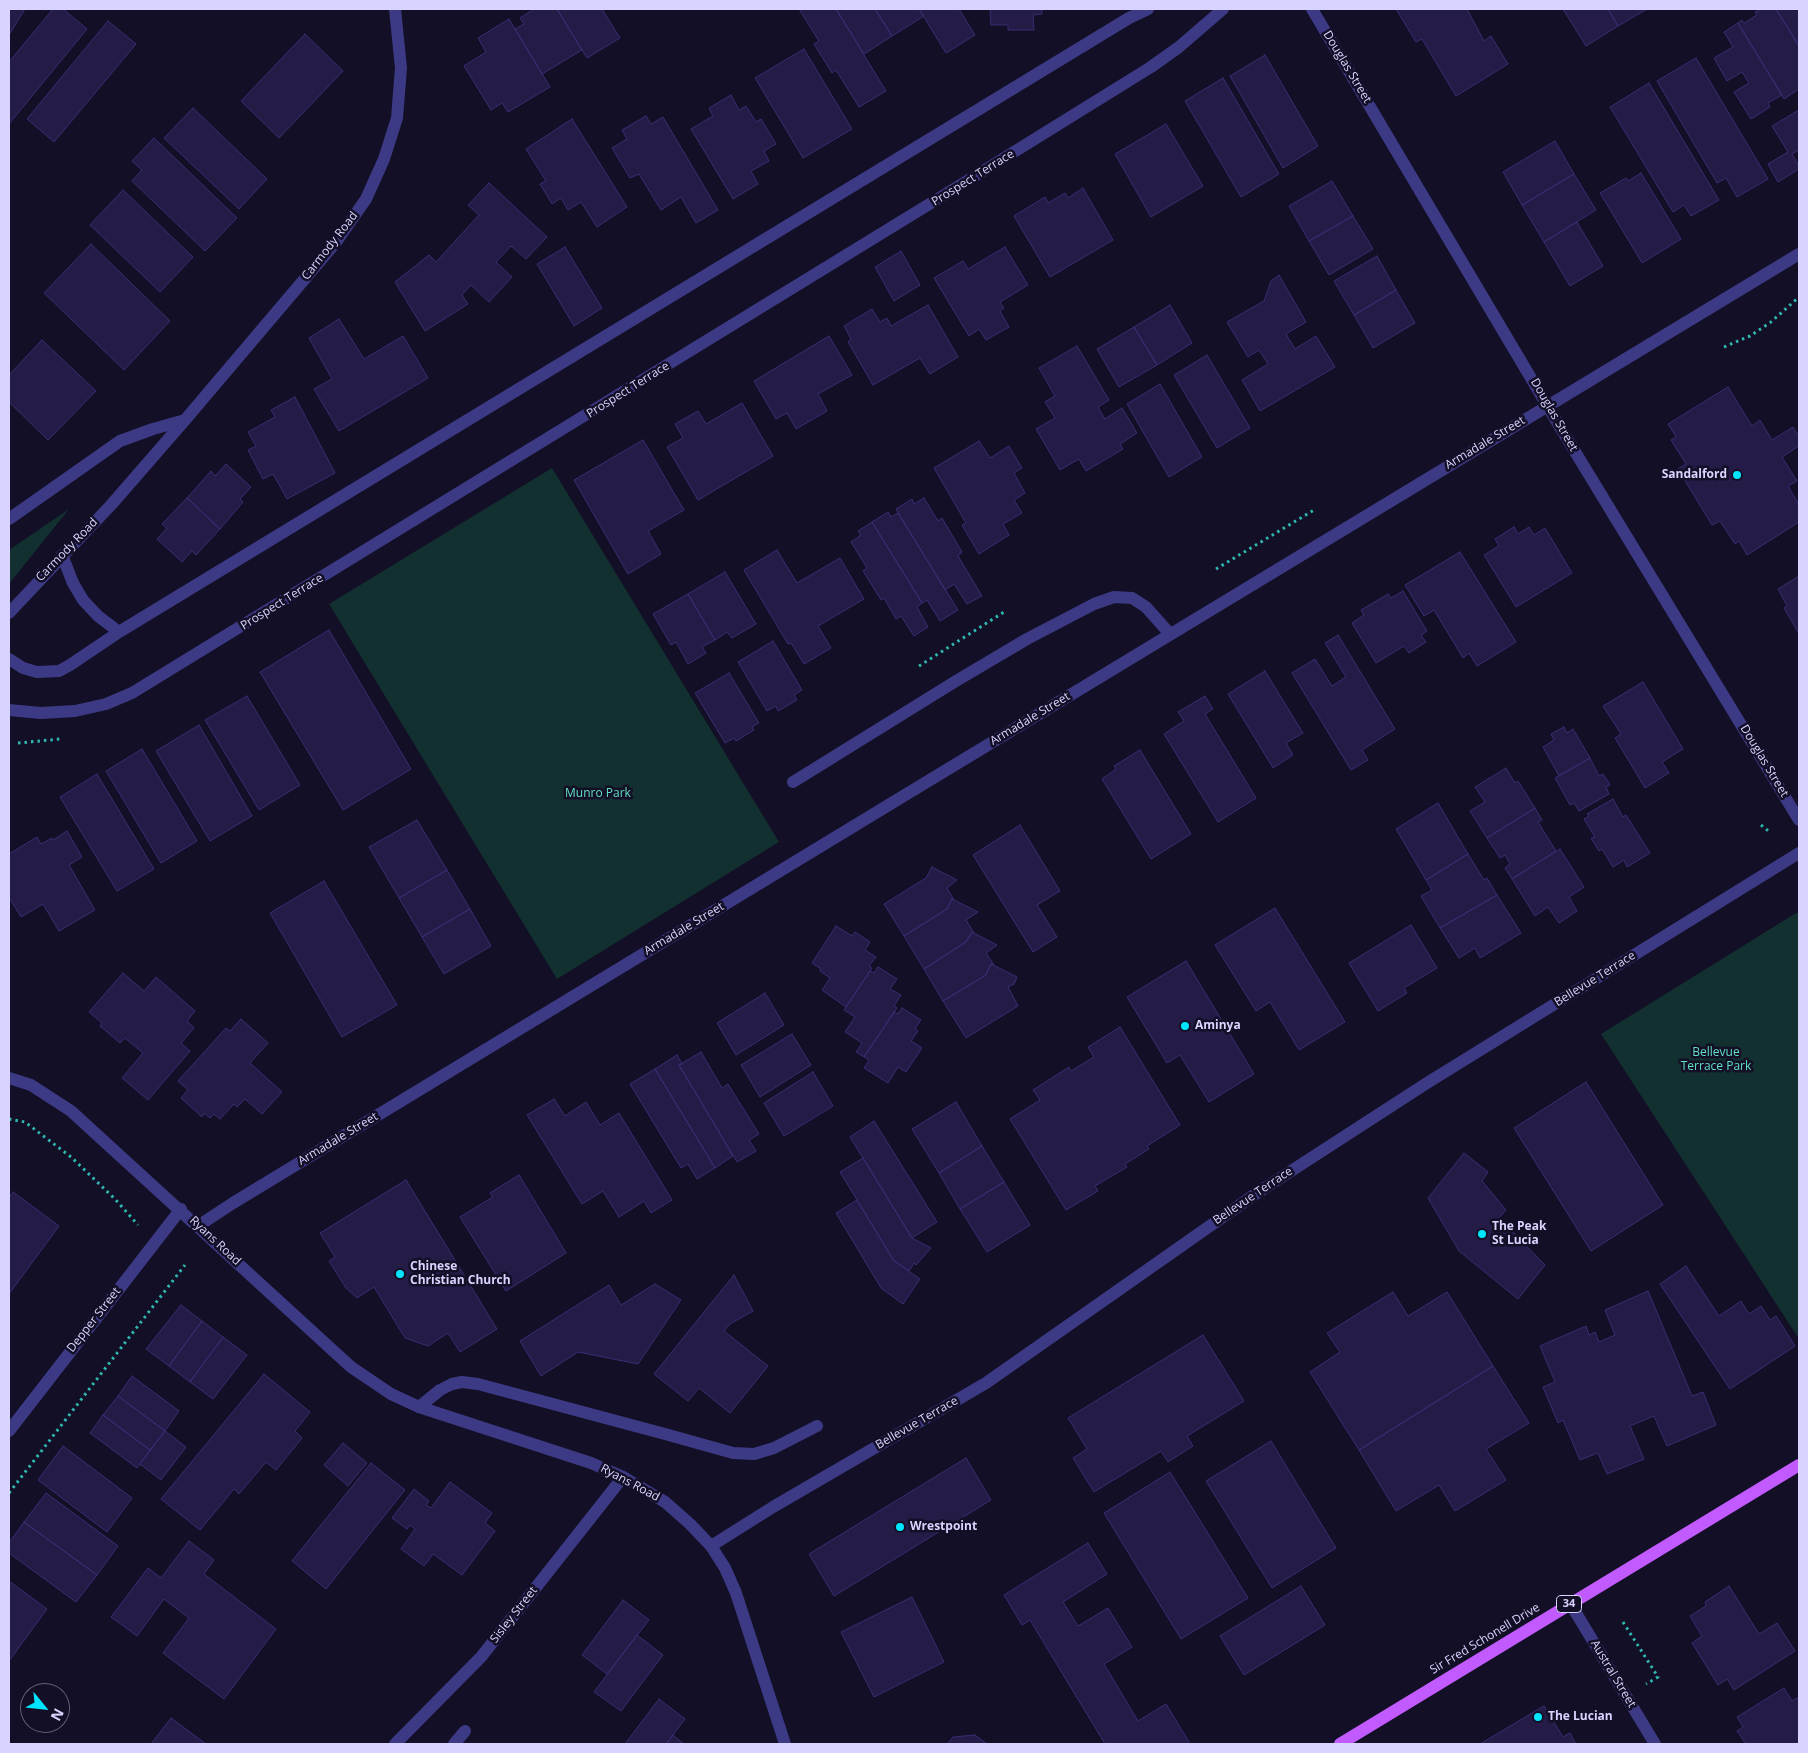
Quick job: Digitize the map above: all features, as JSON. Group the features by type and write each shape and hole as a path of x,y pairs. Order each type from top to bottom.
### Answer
{"main road":[{"name":"Sir Fred Schonell Drive","path":"1340,1744 1799,1465"}],"street":[{"name":"Carmody Road","path":"9,613 111,505 185,420 336,242 366,199 384,159 397,118 401,68 395,9"},
{"path":"9,659 23,668 36,672 59,671 119,632 1129,18 1148,9"},
{"name":"Prospect Terrace","path":"9,710 68,712 100,706 132,692 1135,77 1179,47 1223,9"},
{"name":"Douglas Street","path":"1312,9 1548,405 1799,820"},
{"name":"Armadale Street","path":"198,1226 233,1202 1799,254"},
{"path":"9,519 120,441 146,431 185,420"},
{"path":"62,555 73,583 83,600 94,613 119,632"},
{"path":"792,782 1027,639 1094,604 1114,596 1132,598 1146,607 1170,634"},
{"name":"Bellevue Terrace","path":"711,1546 773,1507 986,1383 1254,1194 1427,1083 1799,854"},
{"name":"Ryans Road","path":"9,1078 31,1085 71,1111 181,1209 351,1367 390,1394 419,1407 591,1463 622,1477 665,1502 711,1546 725,1568 736,1593 785,1744"},
{"name":"Depper Street","path":"9,1431 181,1209"},
{"path":"419,1407 440,1390 452,1384 462,1382 478,1384 733,1453 754,1454 774,1448 817,1426"},
{"name":"Sisley Street","path":"396,1744 481,1657 622,1477"},
{"name":"Austral Street","path":"1570,1603 1655,1744"},
{"path":"454,1744 465,1731"}],"path":[{"path":"1724,347 1750,336 1771,322 1799,297"},
{"path":"1216,569 1314,510"},
{"path":"919,666 1004,612"},
{"path":"1762,825 1771,833"},
{"path":"9,1119 25,1122 71,1157 115,1199 134,1222"},
{"path":"9,1493 185,1265"},
{"path":"1623,1622 1658,1677 1641,1688"}],"green space":[{"name":"Munro Park","path":"552,468 779,842 557,979 329,604"},
{"path":"69,509 9,584 9,550"},
{"name":"Bellevue Terrace Park","path":"1796,913 1799,913 1799,1339 1601,1034"}],"building":[{"path":"9,9 25,9 9,35"},
{"path":"53,9 63,9 87,29 9,124 9,62"},
{"path":"534,9 557,9 582,50 542,74 515,29 524,24 520,18"},
{"path":"557,9 602,9 620,38 587,58"},
{"path":"799,9 836,9 886,91 859,107 836,70 832,73 814,44 819,41"},
{"path":"836,9 875,9 892,36 864,54"},
{"path":"875,9 919,9 924,16 892,36"},
{"path":"919,9 959,9 975,35 946,53"},
{"path":"990,9 1042,9 1042,14 1033,15 1034,30 1008,30 1008,25 991,25"},
{"path":"1396,9 1467,9 1484,41 1491,36 1508,64 1456,96 1422,39 1416,42"},
{"path":"1563,9 1608,9 1618,26 1586,46"},
{"path":"1608,9 1647,9 1618,26"},
{"path":"1761,9 1776,9 1799,46 1799,89 1784,99 1738,23 1742,20 1744,23 1757,15 1755,12"},
{"path":"1776,9 1799,9 1799,46"},
{"path":"509,19 550,87 508,112 502,103 491,110 464,66 486,52 478,38"},
{"path":"108,21 136,44 54,142 27,119"},
{"path":"1738,23 1782,95 1768,103 1770,107 1751,119 1734,92 1749,83 1742,72 1727,81 1714,58 1733,47 1724,32"},
{"path":"305,34 343,71 279,138 241,101"},
{"path":"804,49 852,129 803,158 755,78"},
{"path":"1265,55 1318,146 1283,168 1230,76"},
{"path":"1696,58 1768,179 1737,197 1726,178 1717,183 1657,81"},
{"path":"1223,78 1279,174 1241,197 1185,101"},
{"path":"1649,83 1719,200 1691,216 1684,205 1673,212 1610,107"},
{"path":"731,95 739,110 746,106 756,122 761,119 776,144 764,151 769,161 751,171 758,184 733,199 691,129 713,116 709,108"},
{"path":"193,108 267,179 239,209 164,138"},
{"path":"1799,110 1799,150 1792,154 1799,169 1778,182 1768,164 1788,152 1772,126"},
{"path":"646,116 651,124 663,117 718,210 696,223 681,197 661,210 639,174 630,178 612,148 627,139 622,130"},
{"path":"572,119 627,207 597,227 581,202 568,210 561,198 552,204 540,184 546,181 526,149"},
{"path":"1166,124 1203,186 1151,217 1115,154"},
{"path":"154,138 237,218 205,251 132,181 142,170 132,161"},
{"path":"1555,141 1574,174 1522,205 1503,172"},
{"path":"1641,173 1681,239 1642,263 1600,193 1626,178 1628,181"},
{"path":"1574,174 1596,210 1544,242 1522,205"},
{"path":"1332,181 1353,216 1309,241 1289,206"},
{"path":"489,183 547,237 526,259 511,246 496,262 512,277 489,302 471,285 462,295 468,304 425,331 395,282 429,255 436,262 479,215 468,205"},
{"path":"1083,188 1113,240 1050,277 1014,216 1045,197 1048,203 1065,193 1068,198"},
{"path":"123,190 193,257 160,292 90,225"},
{"path":"1353,216 1373,249 1329,275 1309,241"},
{"path":"1577,222 1603,266 1570,286 1544,242"},
{"path":"91,244 170,321 124,370 44,293"},
{"path":"565,247 602,308 574,326 537,264"},
{"path":"1005,247 1028,285 1000,302 1004,308 1000,311 1009,327 986,340 979,329 969,336 934,278 963,261 968,269"},
{"path":"901,251 920,285 894,301 875,267"},
{"path":"1377,256 1396,290 1354,315 1334,281"},
{"path":"1279,275 1306,322 1286,334 1295,349 1316,336 1335,367 1260,411 1242,380 1268,364 1259,350 1248,357 1227,322 1264,301 1271,281"},
{"path":"1396,290 1415,323 1373,348 1354,315"},
{"path":"928,305 958,357 930,374 920,358 873,385 848,342 851,339 844,326 872,309 880,322 887,318 891,326"},
{"path":"1170,305 1192,343 1157,365 1134,327"},
{"path":"339,319 364,359 403,336 428,378 339,431 314,389 332,379 309,338"},
{"path":"1134,327 1157,365 1119,387 1097,349"},
{"path":"829,336 852,375 818,394 827,411 796,429 787,413 776,419 754,381"},
{"path":"42,340 96,391 48,440 9,402 9,375"},
{"path":"1077,346 1109,400 1098,407 1105,419 1122,408 1137,433 1120,444 1123,449 1086,471 1079,459 1060,470 1036,429 1055,418 1045,402 1055,396 1039,368"},
{"path":"1207,355 1250,428 1217,448 1174,375"},
{"path":"1160,384 1202,457 1169,477 1127,404"},
{"name":"Sandalford","path":"1728,387 1752,426 1760,420 1772,440 1793,427 1799,437 1799,446 1782,457 1797,481 1788,486 1799,505 1799,522 1747,555 1739,541 1735,544 1720,521 1712,525 1678,469 1686,464 1671,440 1676,437 1668,424"},
{"path":"295,397 335,473 287,499 273,474 263,479 248,450 256,446 248,432 275,417 271,410"},
{"path":"742,403 773,456 698,500 667,447 683,438 675,424 698,411 706,424"},
{"path":"643,440 684,510 648,531 661,554 628,574 574,480"},
{"path":"979,441 990,458 1009,446 1022,468 1014,473 1025,493 1014,500 1022,513 1003,524 1009,535 979,554 962,525 966,523 934,468"},
{"path":"226,464 251,487 240,499 243,502 220,529 187,498 211,471 215,476"},
{"path":"187,498 220,529 196,555 192,551 182,562 157,539 167,528 162,524"},
{"path":"924,498 938,521 942,518 962,552 958,556 982,596 967,604 954,584 945,590 896,509 912,499 914,504"},
{"path":"888,512 891,517 898,513 958,610 940,621 927,600 922,603 872,522"},
{"path":"872,522 922,603 917,607 928,627 914,636 901,616 896,619 884,598 881,600 863,571 867,568 851,542 861,535 858,531"},
{"path":"1514,527 1518,534 1529,527 1534,535 1545,528 1572,573 1516,607 1484,555 1499,546 1495,539"},
{"path":"777,550 797,583 840,558 864,599 818,626 831,648 804,664 791,643 788,644 744,570"},
{"path":"1460,552 1516,642 1477,666 1469,653 1463,658 1434,610 1424,616 1405,585"},
{"path":"725,572 756,624 732,638 727,632 715,640 688,594"},
{"path":"1799,576 1799,634 1784,608 1787,606 1778,589"},
{"path":"1403,591 1427,631 1421,635 1426,642 1409,653 1404,646 1376,663 1352,623 1364,615 1361,610 1388,594 1391,598"},
{"path":"688,594 715,640 702,647 706,653 688,664 676,642 671,645 653,614"},
{"path":"329,630 411,769 343,810 260,672"},
{"path":"1338,635 1395,729 1362,750 1368,760 1351,770 1292,673 1315,659 1332,686 1346,677 1325,643"},
{"path":"773,641 802,690 794,695 797,700 778,711 776,706 767,711 738,662"},
{"path":"1265,671 1303,733 1286,743 1293,755 1273,768 1228,694"},
{"path":"729,673 759,723 752,727 754,730 736,741 734,738 725,743 695,693"},
{"path":"1643,682 1683,749 1662,762 1669,773 1645,788 1615,738 1621,734 1603,706"},
{"path":"247,696 300,785 259,810 205,720"},
{"path":"1205,696 1213,709 1205,714 1256,798 1218,822 1164,734 1184,721 1178,712"},
{"path":"199,725 252,816 210,841 156,751"},
{"path":"1564,727 1567,733 1573,729 1590,758 1559,776 1543,747 1554,740 1551,734"},
{"path":"142,749 197,841 161,863 106,771"},
{"path":"1140,750 1191,834 1151,859 1102,779 1116,769 1114,766"},
{"path":"1590,758 1599,776 1603,774 1610,785 1606,787 1609,794 1579,811 1574,803 1570,805 1555,778"},
{"path":"1506,768 1515,783 1518,781 1535,808 1487,838 1470,811 1485,802 1475,787"},
{"path":"97,774 154,869 117,891 60,797"},
{"path":"1613,799 1623,817 1626,815 1650,853 1627,867 1624,860 1613,867 1602,849 1599,851 1591,838 1595,837 1584,819 1589,816 1587,814"},
{"path":"1438,803 1468,854 1426,880 1396,829"},
{"path":"1535,808 1542,820 1538,822 1556,851 1512,879 1505,868 1510,864 1505,855 1500,858 1487,838"},
{"path":"417,820 447,870 399,898 369,847"},
{"path":"1020,825 1060,891 1037,905 1057,937 1033,952 973,855"},
{"path":"67,831 82,857 69,865 95,910 59,931 43,904 21,917 9,900 9,854 37,837 41,844 52,838 53,840"},
{"path":"1560,849 1584,887 1569,897 1577,911 1559,923 1548,907 1535,916 1512,879"},
{"path":"1468,854 1484,880 1487,878 1497,895 1440,928 1421,896 1432,890 1426,880"},
{"path":"932,867 957,880 947,888 954,900 952,899 947,909 904,936 884,904 926,878"},
{"path":"447,870 470,909 422,937 399,898"},
{"path":"324,881 397,1005 342,1037 270,913"},
{"path":"1497,895 1521,933 1480,958 1475,948 1459,958 1440,928"},
{"path":"952,899 978,912 966,920 974,933 972,932 966,942 924,969 904,936 947,909"},
{"path":"1275,908 1345,1022 1299,1050 1270,1002 1256,1011 1215,945"},
{"path":"470,909 491,946 444,974 422,937"},
{"path":"1411,925 1437,968 1404,988 1407,993 1378,1011 1349,963"},
{"path":"836,926 852,936 855,932 870,942 865,950 876,957 869,966 872,968 846,1007 822,990 830,978 812,963"},
{"path":"972,932 997,945 986,953 994,965 991,964 986,975 943,1001 924,969 966,942"},
{"name":"Aminya","path":"1186,961 1254,1074 1209,1102 1180,1055 1167,1063 1127,997"},
{"path":"991,964 1017,977 1014,984 1008,987 1018,1006 966,1038 943,1001 986,975"},
{"path":"878,967 897,979 890,989 901,995 894,1006 897,1008 864,1057 856,1052 862,1043 845,1032 855,1017 844,1010 870,971 874,973"},
{"path":"123,973 144,991 156,977 195,1011 187,1021 194,1028 181,1043 190,1051 148,1100 122,1078 143,1053 125,1038 120,1043 100,1026 102,1023 89,1012"},
{"path":"765,993 784,1025 736,1055 717,1023"},
{"path":"902,1008 921,1020 915,1029 918,1031 911,1041 922,1048 906,1072 898,1067 888,1083 864,1068 869,1060 864,1057 894,1012 898,1014"},
{"path":"241,1019 268,1043 250,1063 282,1092 262,1114 245,1099 237,1107 234,1104 220,1119 214,1114 210,1118 204,1113 202,1117 181,1098 188,1090 178,1081 226,1028 230,1031"},
{"path":"1120,1027 1180,1125 1147,1146 1149,1149 1125,1164 1127,1167 1095,1186 1098,1191 1066,1210 1010,1119 1040,1100 1033,1090 1069,1067 1071,1071 1094,1057 1088,1047"},
{"path":"792,1034 811,1065 760,1097 741,1065"},
{"path":"701,1052 722,1088 728,1084 759,1134 749,1140 756,1151 737,1162 679,1065"},
{"path":"677,1055 682,1064 679,1065 733,1156 715,1168 655,1069"},
{"path":"655,1069 715,1168 697,1179 688,1164 681,1168 630,1084"},
{"path":"813,1072 833,1106 784,1136 764,1103"},
{"path":"1586,1082 1663,1205 1591,1251 1514,1128"},
{"path":"554,1099 565,1116 586,1102 600,1125 619,1113 672,1200 651,1213 644,1201 619,1217 603,1191 582,1204 527,1115"},
{"path":"956,1102 982,1146 939,1173 912,1129"},
{"path":"874,1121 937,1222 912,1238 850,1137"},
{"path":"982,1146 1004,1182 960,1209 939,1173"},
{"name":"The Peak St Lucia","path":"1464,1153 1488,1172 1482,1181 1506,1210 1499,1218 1545,1265 1518,1299 1459,1251 1428,1198"},
{"path":"863,1158 912,1238 931,1248 916,1265 914,1263 909,1271 894,1261 840,1172"},
{"path":"519,1175 566,1253 506,1291 460,1217 493,1197 490,1193"},
{"name":"Chinese Christian Church","path":"406,1180 497,1329 460,1352 448,1333 428,1346 405,1338 374,1287 357,1298 346,1288 329,1261 335,1257 320,1233"},
{"path":"1004,1182 1030,1225 987,1252 960,1209"},
{"path":"13,1192 59,1226 9,1294 9,1198"},
{"path":"857,1200 894,1261 920,1279 903,1304 881,1288 836,1213"},
{"path":"1686,1266 1719,1316 1741,1301 1749,1314 1761,1306 1770,1320 1776,1316 1795,1346 1730,1389 1660,1284"},
{"path":"734,1275 753,1311 730,1324 724,1331 768,1366 730,1413 699,1388 688,1401 654,1374"},
{"path":"655,1284 681,1300 638,1364 578,1352 541,1376 520,1341 609,1285 621,1305"},
{"path":"1648,1291 1692,1396 1703,1392 1716,1425 1667,1446 1654,1416 1630,1426 1644,1459 1607,1474 1598,1453 1580,1460 1563,1420 1558,1423 1543,1387 1555,1382 1540,1346 1586,1326 1589,1335 1595,1332 1599,1342 1615,1335 1605,1310"},
{"path":"1393,1292 1408,1316 1447,1292 1493,1366 1359,1450 1310,1372 1340,1352 1327,1333"},
{"path":"181,1305 202,1321 169,1366 146,1349"},
{"path":"202,1321 223,1337 190,1382 169,1366"},
{"path":"1203,1335 1244,1401 1187,1436 1193,1446 1168,1462 1161,1451 1094,1492 1073,1458 1087,1449 1068,1418"},
{"path":"223,1337 247,1355 213,1399 190,1382"},
{"path":"1493,1366 1529,1423 1486,1449 1506,1480 1455,1511 1439,1485 1396,1511 1359,1450"},
{"path":"264,1374 310,1412 295,1431 302,1438 276,1470 266,1462 239,1494 234,1489 200,1530 161,1499"},
{"path":"132,1376 179,1411 165,1431 118,1396"},
{"path":"118,1396 165,1431 150,1450 103,1415"},
{"path":"103,1415 150,1450 137,1468 90,1433"},
{"path":"165,1431 186,1447 161,1480 140,1464"},
{"path":"1271,1441 1336,1548 1272,1588 1206,1481"},
{"path":"343,1443 367,1463 348,1486 324,1465"},
{"path":"63,1446 132,1498 107,1532 38,1480"},
{"name":"Wrestpoint","path":"966,1458 991,1500 834,1596 809,1554"},
{"path":"371,1463 405,1490 326,1589 292,1561"},
{"path":"1170,1472 1248,1598 1181,1639 1104,1513"},
{"path":"450,1482 492,1513 485,1523 495,1531 462,1575 433,1554 424,1566 401,1549 415,1529 410,1525 407,1529 392,1518 414,1489 429,1501 426,1505 431,1508"},
{"path":"46,1493 118,1546 97,1575 24,1522"},
{"path":"24,1522 97,1575 76,1602 9,1553 9,1543"},
{"path":"189,1541 214,1560 204,1574 276,1629 224,1699 163,1653 189,1618 164,1599 137,1636 111,1617 148,1568 161,1578"},
{"path":"1088,1543 1107,1574 1063,1602 1078,1626 1108,1608 1132,1647 1104,1664 1138,1721 1166,1704 1189,1742 1186,1744 1105,1744 1030,1620 1022,1625 1004,1595"},
{"path":"9,1581 47,1609 9,1661"},
{"path":"1301,1586 1325,1625 1244,1675 1220,1636"},
{"path":"1729,1586 1759,1634 1777,1623 1795,1651 1734,1690 1727,1679 1718,1685 1692,1643 1702,1636 1690,1616 1706,1606 1705,1602"},
{"path":"912,1597 944,1662 874,1697 841,1632"},
{"path":"623,1600 649,1620 607,1674 582,1655"},
{"path":"637,1635 663,1655 621,1711 594,1692"},
{"path":"1784,1688 1792,1701 1799,1697 1799,1744 1746,1744 1737,1731 1743,1727 1737,1717"},
{"path":"659,1699 685,1719 673,1735 666,1744 625,1744"},
{"name":"The Lucian","path":"1544,1706 1563,1737 1570,1733 1576,1744 1480,1744"},
{"path":"171,1718 206,1744 151,1744"},
{"path":"673,1735 684,1744 666,1744"},
{"path":"975,1735 987,1744 947,1744 953,1737"}],"place":[{"name":"Sandalford","path":"1737,475"},
{"name":"Aminya","path":"1185,1026"},
{"name":"The Peak St Lucia","path":"1482,1234"},
{"name":"Chinese Christian Church","path":"400,1274"},
{"name":"Wrestpoint","path":"900,1527"},
{"name":"The Lucian","path":"1538,1717"}]}
